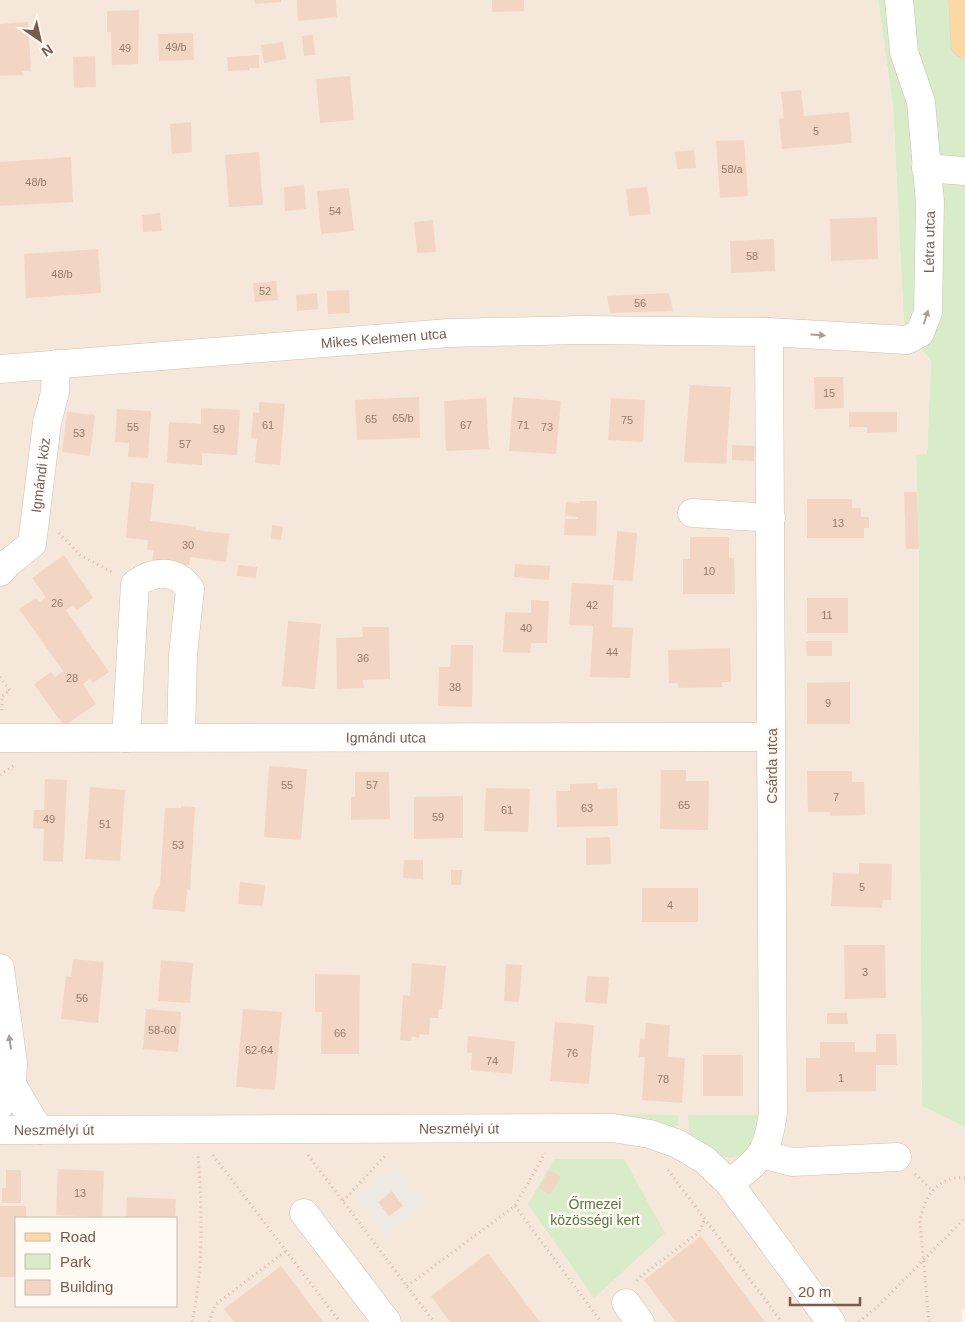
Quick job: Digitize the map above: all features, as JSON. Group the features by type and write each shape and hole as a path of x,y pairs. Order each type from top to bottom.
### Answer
{"main road":[{"path":"963,0 965,44"}],"street":[{"name":"Létra utca","path":"770,332 906,340 920,333 928,312 930,202 920,102 904,52 899,0"},
{"path":"926,168 965,172"},
{"name":"Mikes Kelemen utca","path":"0,369 449,333 581,330 770,332"},
{"name":"Csárda utca","path":"729,1183 750,1167 761,1154 770,1136 774,1087 770,332"},
{"name":"Igmándi köz","path":"0,572 8,563 32,544 47,423 55,392 56,364"},
{"path":"692,513 770,518"},
{"path":"126,738 135,584 149,576 164,572 185,582 190,589 184,654 181,738"},
{"name":"Igmándi utca","path":"1,738 771,737"},
{"path":"0,968 13,1063 6,1095 39,1130"},
{"name":"Neszmélyi út","path":"0,1130 612,1128 650,1134 678,1144 705,1160 729,1183 830,1322"},
{"path":"761,1154 792,1162 896,1157"},
{"path":"304,1213 387,1322"}],"path":[{"path":"36,510 80,555 135,584"},
{"path":"0,677 10,691 2,696 1,738"},
{"path":"192,1322 200,1264 202,1200 198,1150 204,1151"},
{"path":"343,1201 390,1150 380,1151"},
{"path":"219,1151 210,1151 340,1322"},
{"path":"314,1151 305,1151 434,1322"},
{"path":"407,1286 514,1206 546,1152 536,1152"},
{"path":"666,1166 782,1322"},
{"path":"929,1322 920,1222 922,1207 939,1185 957,1177 965,1178"},
{"path":"514,1206 601,1322"},
{"path":"633,1313 639,1278 698,1233 706,1219"},
{"path":"859,1322 877,1307 963,1220"},
{"path":"209,1322 216,1304 286,1251"}],"shaded area":[{"path":"0,0 878,0 893,107 904,327 931,361 927,455 916,455 919,549 922,1106 965,1127 965,1309 962,1309 962,1322 0,1322"},
{"path":"395,1165 426,1205 385,1236 355,1197"}],"green space":[{"path":"878,0 965,0 965,1127 922,1106 919,549 916,455 927,454 931,361 904,327 893,107"},
{"path":"620,1114 678,1115 678,1126 674,1127"},
{"path":"688,1115 760,1115 760,1131 754,1143 744,1153 732,1158 725,1157 689,1134"},
{"name":"Őrmezei közösségi kert","path":"554,1159 624,1159 665,1233 594,1298 528,1204"}],"building":[{"path":"254,0 281,0 281,2 255,4"},
{"path":"297,0 336,0 337,17 298,21"},
{"path":"492,0 524,0 524,11 492,12"},
{"path":"139,10 138,64 112,65 111,32 107,32 107,11"},
{"path":"28,22 31,71 22,71 23,75 0,76 0,24"},
{"path":"193,33 194,60 159,61 158,34"},
{"path":"313,35 315,55 304,56 302,36"},
{"path":"283,42 286,59 264,63 261,45"},
{"path":"259,55 259,68 228,71 227,57"},
{"path":"95,56 96,87 74,88 73,57"},
{"path":"350,76 354,120 320,123 316,79"},
{"path":"801,90 804,116 849,112 852,143 782,149 779,119 784,118 781,92"},
{"path":"191,122 192,152 172,154 170,124"},
{"path":"744,140 748,196 720,198 716,141"},
{"path":"694,150 696,168 677,169 675,152"},
{"path":"259,152 263,205 229,207 225,155"},
{"path":"71,157 73,202 0,206 0,162"},
{"path":"304,185 306,209 285,211 284,187"},
{"path":"647,187 651,214 629,216 626,189"},
{"path":"349,188 354,231 321,234 317,191"},
{"path":"160,213 162,231 143,232 142,215"},
{"path":"877,217 878,259 831,261 830,219"},
{"path":"433,220 436,252 417,253 414,222"},
{"path":"774,239 775,271 731,273 730,241"},
{"path":"98,249 101,293 26,298 24,254"},
{"path":"276,281 278,300 255,302 253,283"},
{"path":"349,290 350,313 328,314 327,291"},
{"path":"317,293 318,309 297,311 296,295"},
{"path":"669,293 673,311 610,313 607,296"},
{"path":"814,377 843,377 844,408 815,409"},
{"path":"690,385 731,387 726,464 684,462"},
{"path":"419,397 420,438 357,440 355,400"},
{"path":"513,397 561,401 556,454 509,451"},
{"path":"486,398 489,449 446,451 444,401"},
{"path":"611,398 645,400 643,442 608,440"},
{"path":"259,402 285,404 280,465 255,463 257,439 251,438 253,412 259,413"},
{"path":"201,408 240,410 237,455 202,453 202,465 167,463 169,422 201,424"},
{"path":"117,409 151,411 148,458 128,457 129,443 115,442"},
{"path":"67,412 95,415 90,456 62,452"},
{"path":"849,412 897,412 897,432 867,433 867,427 849,427"},
{"path":"732,445 755,446 754,461 732,460"},
{"path":"131,482 154,484 150,521 196,527 196,530 229,534 226,562 190,557 189,565 152,561 154,550 147,550 148,540 126,538"},
{"path":"904,492 917,492 919,549 906,549"},
{"path":"807,499 852,499 852,508 861,508 861,517 869,517 869,528 864,528 864,538 807,538"},
{"path":"579,501 597,501 596,536 564,535 565,519 578,519 578,517 565,516 566,502 580,503"},
{"path":"272,525 283,527 281,540 271,539"},
{"path":"617,531 637,533 633,581 613,580"},
{"path":"690,537 729,537 729,558 734,558 735,594 683,594 683,559 690,559"},
{"path":"64,555 93,598 77,610 73,605 66,610 109,672 93,683 90,679 83,684 96,704 64,726 34,684 51,672 55,677 63,671 19,609 36,598 39,602 46,597 32,578"},
{"path":"515,564 550,566 549,580 514,577"},
{"path":"238,565 257,567 256,578 237,576"},
{"path":"572,583 614,585 612,627 633,628 630,678 590,677 593,626 569,625"},
{"path":"807,598 848,598 848,633 807,633"},
{"path":"531,600 549,601 547,643 531,643 530,653 503,652 505,612 531,613"},
{"path":"288,621 321,624 315,689 282,686"},
{"path":"362,627 389,627 390,679 363,680 364,688 337,689 336,638 363,637"},
{"path":"806,641 832,641 832,656 807,656"},
{"path":"451,645 473,645 472,707 438,706 439,667 450,667"},
{"path":"730,648 731,682 722,682 722,687 678,688 678,683 669,683 668,650"},
{"path":"850,682 850,724 807,724 807,683"},
{"path":"269,766 307,769 301,840 264,837"},
{"path":"661,770 686,770 686,781 709,781 708,830 660,829"},
{"path":"807,771 852,771 852,782 864,782 865,815 830,816 830,812 808,812"},
{"path":"355,772 389,772 390,819 351,820 351,797 355,797"},
{"path":"45,779 67,780 63,862 43,861 44,829 33,828 34,810 44,810"},
{"path":"597,783 598,789 617,788 618,826 557,827 556,791 570,791 570,784"},
{"path":"90,787 125,790 120,861 85,859"},
{"path":"486,788 530,789 528,832 484,831"},
{"path":"463,796 463,838 414,839 414,797"},
{"path":"181,806 195,807 190,890 187,890 185,912 152,909 154,895 160,885 165,808 181,808"},
{"path":"610,837 611,864 586,865 586,838"},
{"path":"404,860 423,860 423,879 403,878"},
{"path":"859,863 892,864 891,900 883,900 882,908 831,906 833,873 859,874"},
{"path":"451,870 462,870 461,885 451,885"},
{"path":"240,882 265,885 263,906 238,904"},
{"path":"642,888 698,888 698,922 642,922"},
{"path":"844,945 885,945 886,998 845,999"},
{"path":"73,959 104,962 98,1023 61,1019 66,976 71,977"},
{"path":"161,960 193,963 190,1003 158,1001"},
{"path":"412,963 446,966 442,1009 439,1009 438,1018 430,1018 429,1035 420,1034 419,1038 412,1036 411,1041 400,1040 403,995 410,996"},
{"path":"506,964 522,965 519,1002 504,1001"},
{"path":"315,974 360,975 359,1054 321,1054 322,1012 315,1012"},
{"path":"587,976 609,977 607,1004 585,1002"},
{"path":"146,1009 181,1012 178,1052 143,1049"},
{"path":"243,1009 282,1012 275,1090 236,1087"},
{"path":"827,1013 847,1013 848,1024 827,1024"},
{"path":"555,1022 594,1025 589,1084 550,1081"},
{"path":"646,1023 670,1025 668,1057 685,1058 682,1103 642,1100 645,1057 639,1057 640,1038 645,1039"},
{"path":"876,1034 896,1034 897,1065 876,1065 876,1091 806,1092 806,1058 820,1058 820,1042 855,1042 855,1052 876,1052"},
{"path":"468,1036 515,1041 512,1074 471,1070 472,1053 467,1053"},
{"path":"703,1055 743,1055 743,1096 703,1096"},
{"path":"58,1169 104,1171 102,1217 56,1215"},
{"path":"6,1170 21,1170 21,1203 2,1203 2,1188 6,1188"},
{"path":"549,1170 561,1177 550,1195 539,1188"},
{"path":"392,1191 403,1206 389,1216 378,1202"},
{"path":"127,1197 176,1199 175,1217 126,1217"},
{"path":"0,1206 26,1206 26,1217 15,1217 15,1277 0,1277"},
{"path":"701,1236 765,1322 676,1322 644,1280"},
{"path":"488,1253 540,1322 450,1322 431,1296"},
{"path":"281,1266 323,1322 234,1322 224,1309"}]}
